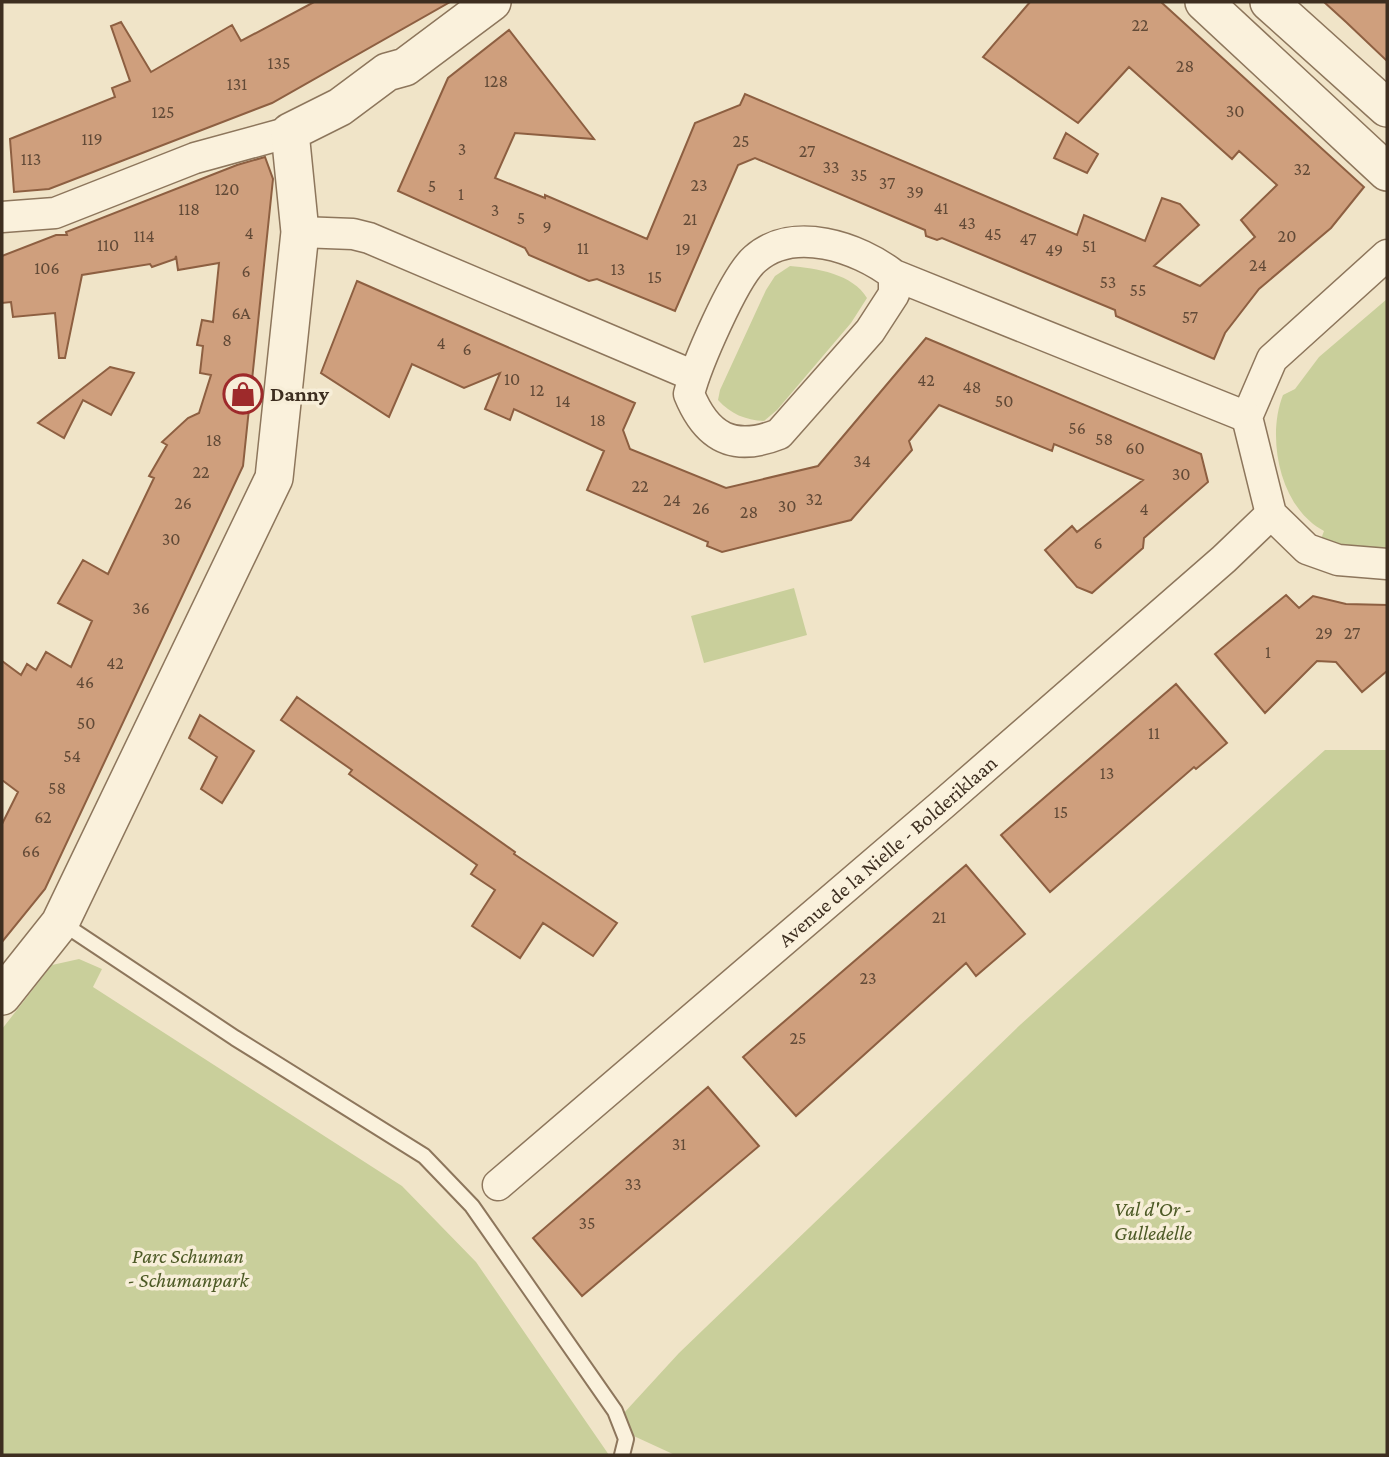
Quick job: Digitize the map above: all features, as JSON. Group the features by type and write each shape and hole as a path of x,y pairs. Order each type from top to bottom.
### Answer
{"street":[{"path":"2,217 55,213 195,158 290,132 340,107 387,72 405,68 492,2"},
{"path":"1204,2 1387,173"},
{"path":"1269,2 1387,108"},
{"path":"2,996 60,923 274,478 300,232 322,144 336,129 397,84 405,68"},
{"path":"290,132 300,232"},
{"path":"300,232 353,234 369,238 694,376"},
{"path":"894,275 894,294 870,331 779,434 760,442 733,441 710,432 689,394 694,376 736,287 753,260 775,246 801,241 834,246 881,264 894,275 1247,417"},
{"path":"1387,255 1272,359 1247,417 1271,514 1307,549 1338,560 1387,564"},
{"name":"Avenue de la Nielle - Bolderiklaan","path":"498,1185 943,804 1224,559 1271,514"}],"lane":[{"path":"60,923 235,1038 424,1156 472,1206 615,1411 626,1439 622,1455"}],"green space":[{"path":"790,266 811,268 843,278 853,283 867,298 851,323 777,410 764,421 745,418 733,413 718,400 720,390 766,290 775,276"},
{"path":"1387,299 1387,550 1354,548 1321,539 1324,531 1309,520 1287,489 1277,451 1278,412 1283,395 1295,389 1319,357"},
{"path":"794,588 807,635 704,663 691,616"},
{"name":"Val d'Or - Gulledelle","path":"1325,750 1387,750 1387,1455 675,1455 612,1426 679,1353 1020,1025"},
{"name":"Parc Schuman - Schumanpark","path":"79,959 102,969 93,987 402,1186 476,1262 609,1455 2,1455 2,1029 52,965"}],"building":[{"path":"314,2 450,2 272,103 49,189 14,192 10,139 115,97 112,88 130,81 111,26 121,22 151,72 232,25 241,41"},
{"path":"1030,2 1161,2 1364,187 1331,228 1259,289 1225,333 1214,359 1116,316 1115,310 942,238 937,240 926,236 925,230 755,158 738,165 675,311 597,279 589,281 529,255 525,248 398,191 448,78 509,30 594,139 515,133 495,178 545,198 545,195 647,239 695,123 740,105 745,94 1077,235 1084,215 1145,241 1162,198 1180,204 1199,225 1154,266 1200,286 1255,237 1241,220 1277,185 1239,151 1232,159 1129,67 1078,123 983,57"},
{"path":"1324,2 1387,2 1387,61 1346,22"},
{"path":"1066,133 1098,154 1087,173 1054,158"},
{"path":"265,157 273,179 243,466 45,889 2,942 2,824 18,792 2,780 2,661 21,675 27,664 36,670 46,652 71,667 92,621 58,603 83,560 108,574 154,478 149,476 167,445 162,442 188,418 199,413 211,375 200,373 203,346 197,345 202,320 213,322 219,263 178,270 176,256 175,259 152,267 150,264 82,275 65,358 59,358 55,313 13,317 11,302 2,303 2,256 56,235 67,235 66,232 237,165"},
{"path":"357,281 635,403 623,430 630,449 726,488 818,466 926,338 1201,454 1208,482 1144,538 1143,548 1092,593 1077,587 1045,550 1072,526 1077,532 1143,480 1054,444 1052,451 939,405 909,441 912,450 851,520 722,552 707,546 708,542 587,490 604,451 514,409 510,420 485,409 500,373 464,388 412,364 389,417 321,373"},
{"path":"110,367 134,373 111,415 83,400 64,438 38,423"},
{"path":"1286,595 1299,608 1313,596 1346,604 1387,605 1387,671 1362,692 1336,662 1317,661 1265,713 1215,654"},
{"path":"1176,684 1227,743 1196,769 1194,767 1050,892 1001,835"},
{"path":"297,697 515,852 514,854 617,923 593,956 543,923 520,958 472,926 495,890 471,874 477,865 349,774 352,770 281,720"},
{"path":"200,715 254,751 222,803 201,789 217,757 189,738"},
{"path":"966,865 1025,934 976,976 966,963 796,1116 743,1057"},
{"path":"708,1087 759,1146 582,1296 533,1238"}],"place":[{"name":"Danny","path":"243,394"}]}
